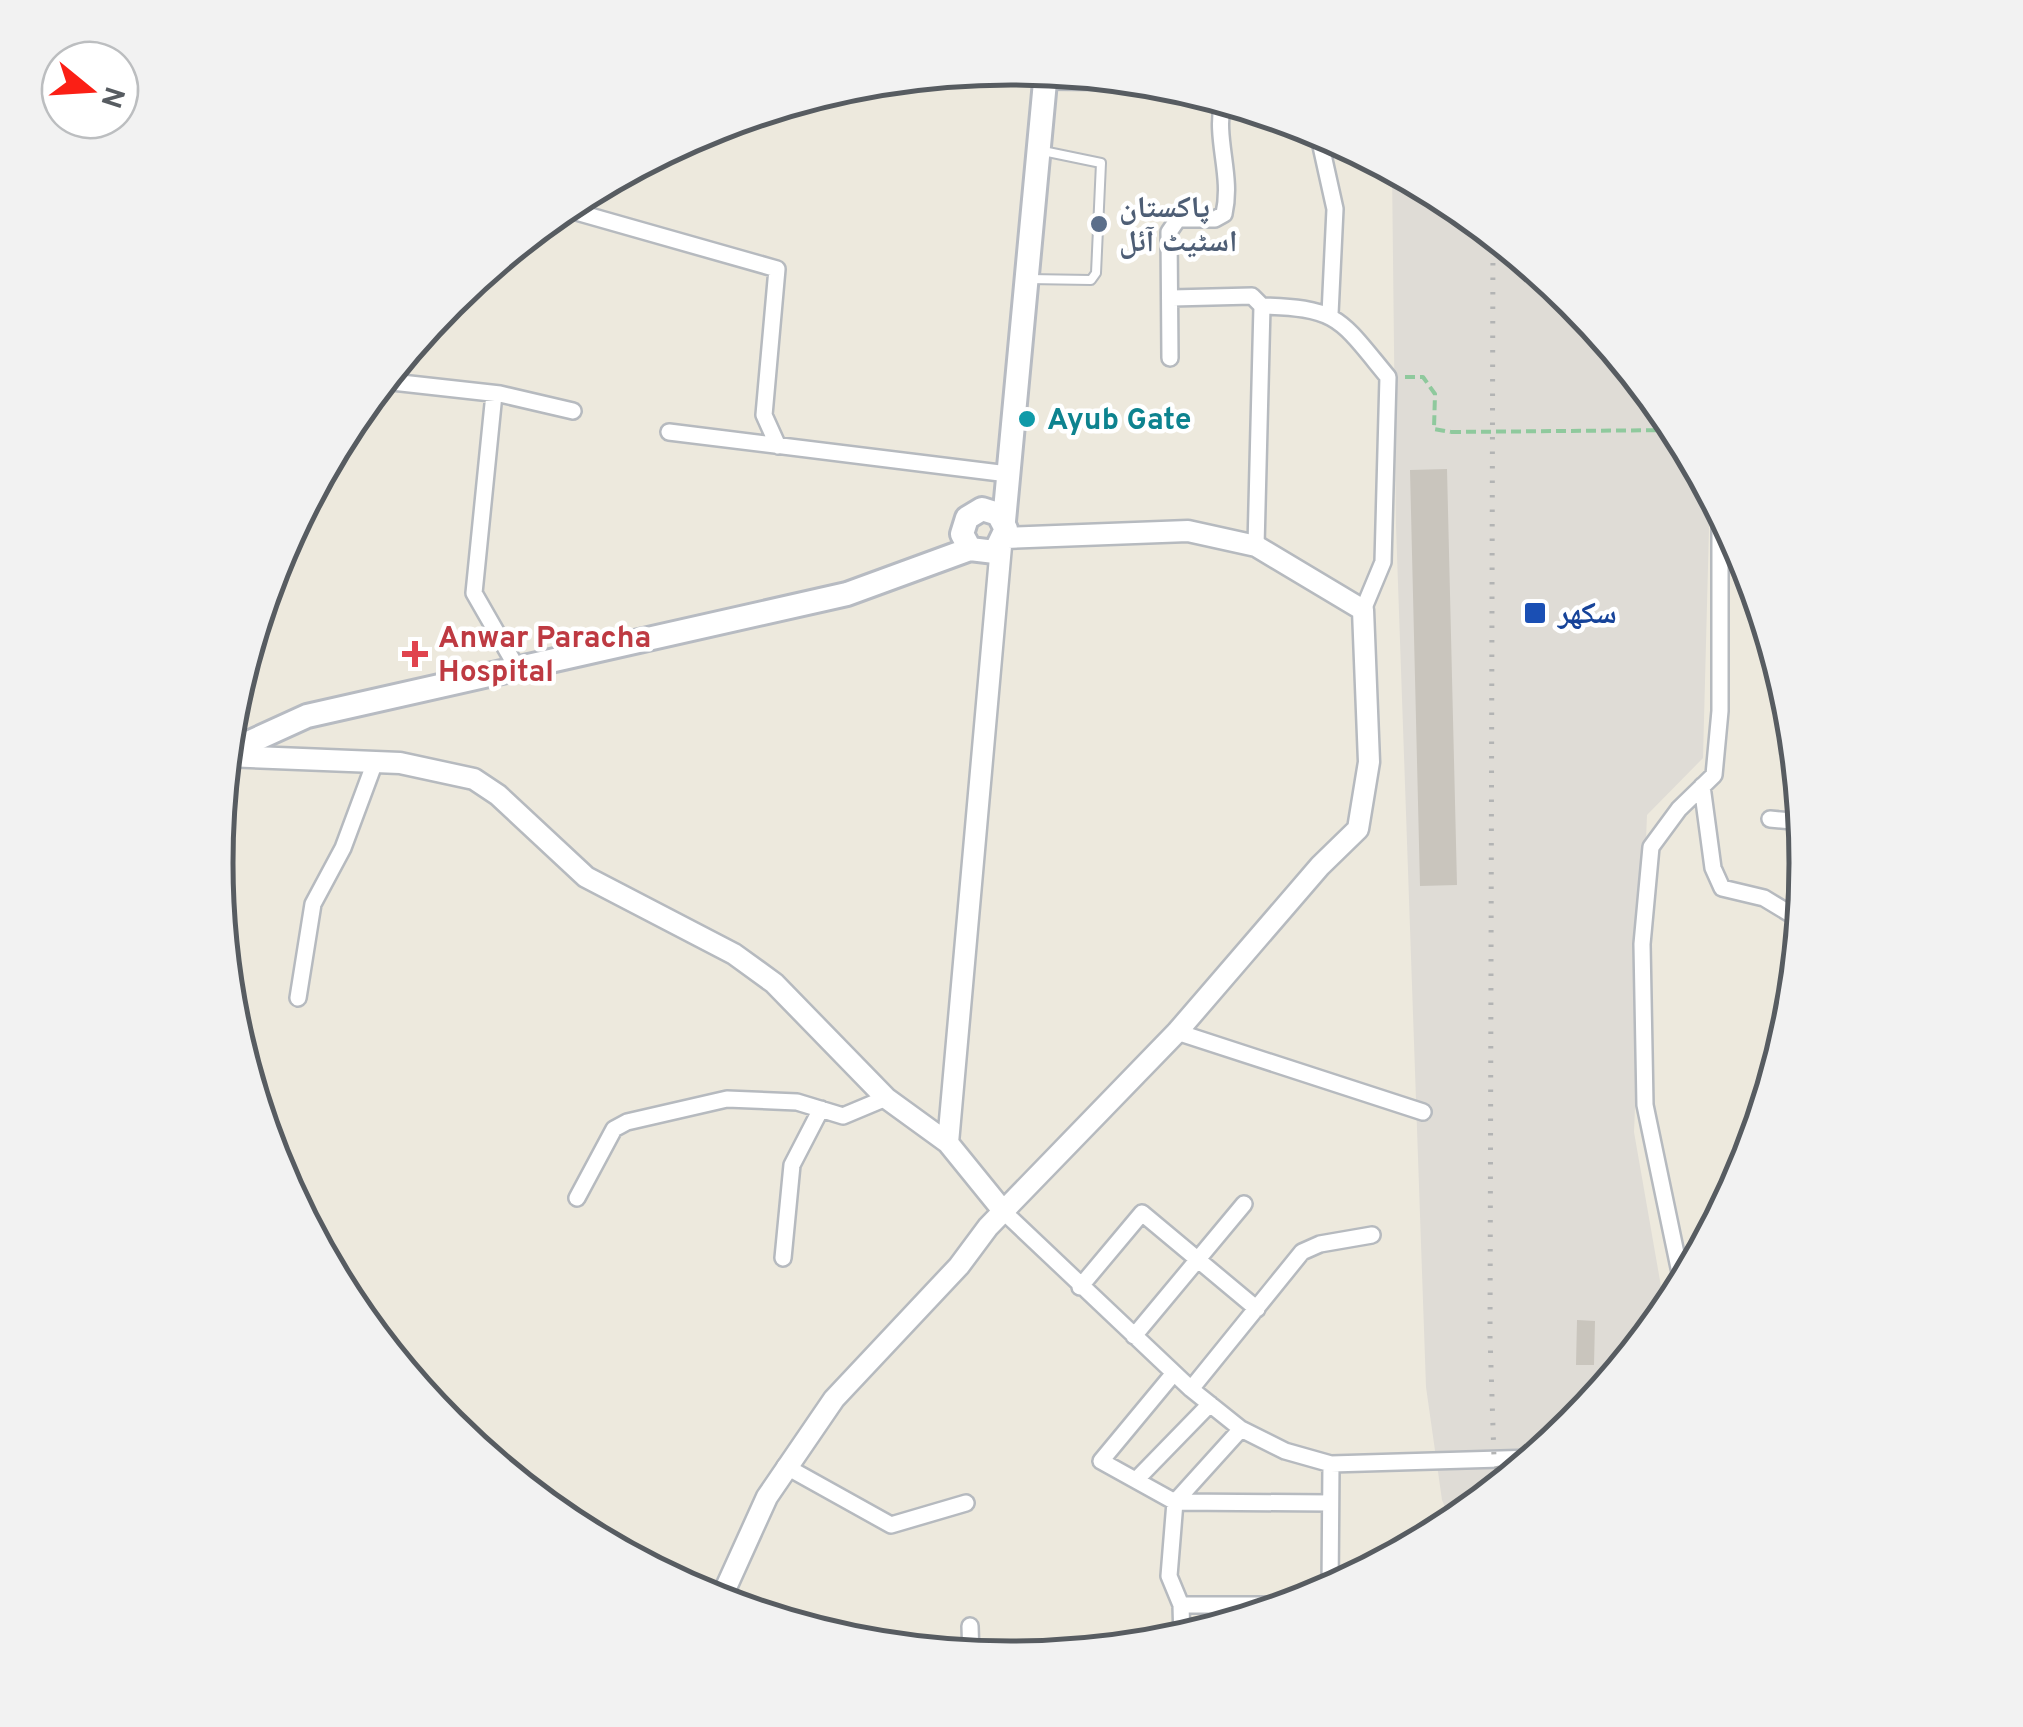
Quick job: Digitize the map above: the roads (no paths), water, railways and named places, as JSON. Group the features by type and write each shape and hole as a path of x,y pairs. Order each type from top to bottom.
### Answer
{"main road":[{"path":"242,747 307,716 847,594 970,549 986,554 1004,535 1044,86"},
{"path":"970,549 962,534 967,518 990,510 1004,535"}],"street":[{"path":"1170,358 1172,222 1224,214 1228,172 1216,128 1220,114"},
{"path":"1322,150 1335,209 1330,314"},
{"path":"582,214 777,269 764,415 778,446"},
{"path":"726,1588 785,1466 834,1399 1004,1212 1177,1032 1320,866 1358,829 1369,762 1363,610 1383,562 1388,377 1330,314 1311,307 1262,306 1252,296 1172,298"},
{"path":"1256,546 1262,306"},
{"path":"400,383 494,394 573,411"},
{"path":"494,394 474,593 517,668"},
{"path":"669,432 1008,474"},
{"path":"948,1143 1004,535 1188,531 1256,546 1363,610"},
{"path":"1679,1264 1645,1106 1642,944 1651,847 1714,774 1720,711 1720,541"},
{"path":"241,756 442,769 474,779 498,795 586,877 717,944 774,983 886,1098 948,1143 1004,1212 1080,1286 1174,1373 1242,1429 1286,1451 1330,1464 1513,1459"},
{"path":"298,998 313,904 344,848 375,762"},
{"path":"1702,786 1712,868 1722,888 1764,898 1788,913"},
{"path":"1770,819 1788,821"},
{"path":"1177,1032 1423,1112"},
{"path":"577,1198 614,1129 627,1122 726,1099 797,1102 843,1116 886,1098"},
{"path":"783,1258 792,1165 821,1109"},
{"path":"1134,1336 1244,1204"},
{"path":"1080,1286 1142,1213 1257,1309"},
{"path":"1191,1388 1302,1252 1320,1244 1372,1235"},
{"path":"1174,1373 1101,1462 1175,1502 1330,1503"},
{"path":"1136,1480 1210,1404"},
{"path":"1182,1623 1181,1604 1169,1576 1175,1502 1242,1429"},
{"path":"1330,1464 1330,1574"},
{"path":"785,1466 891,1524 966,1502"},
{"path":"1181,1604 1247,1605"},
{"path":"970,1626 970,1640"}],"lane":[{"path":"1026,279 1090,280 1096,273 1101,163 1038,151"}],"railway":[{"path":"1493,252 1490,1336 1498,1471"}],"place":[{"name":"پاکستان اسٹیٹ آئل","path":"1099,224"},
{"name":"Ayub Gate","path":"1027,419"},
{"name":"سكهر","path":"1535,613"},
{"name":"Anwar Paracha Hospital","path":"415,654"}]}
